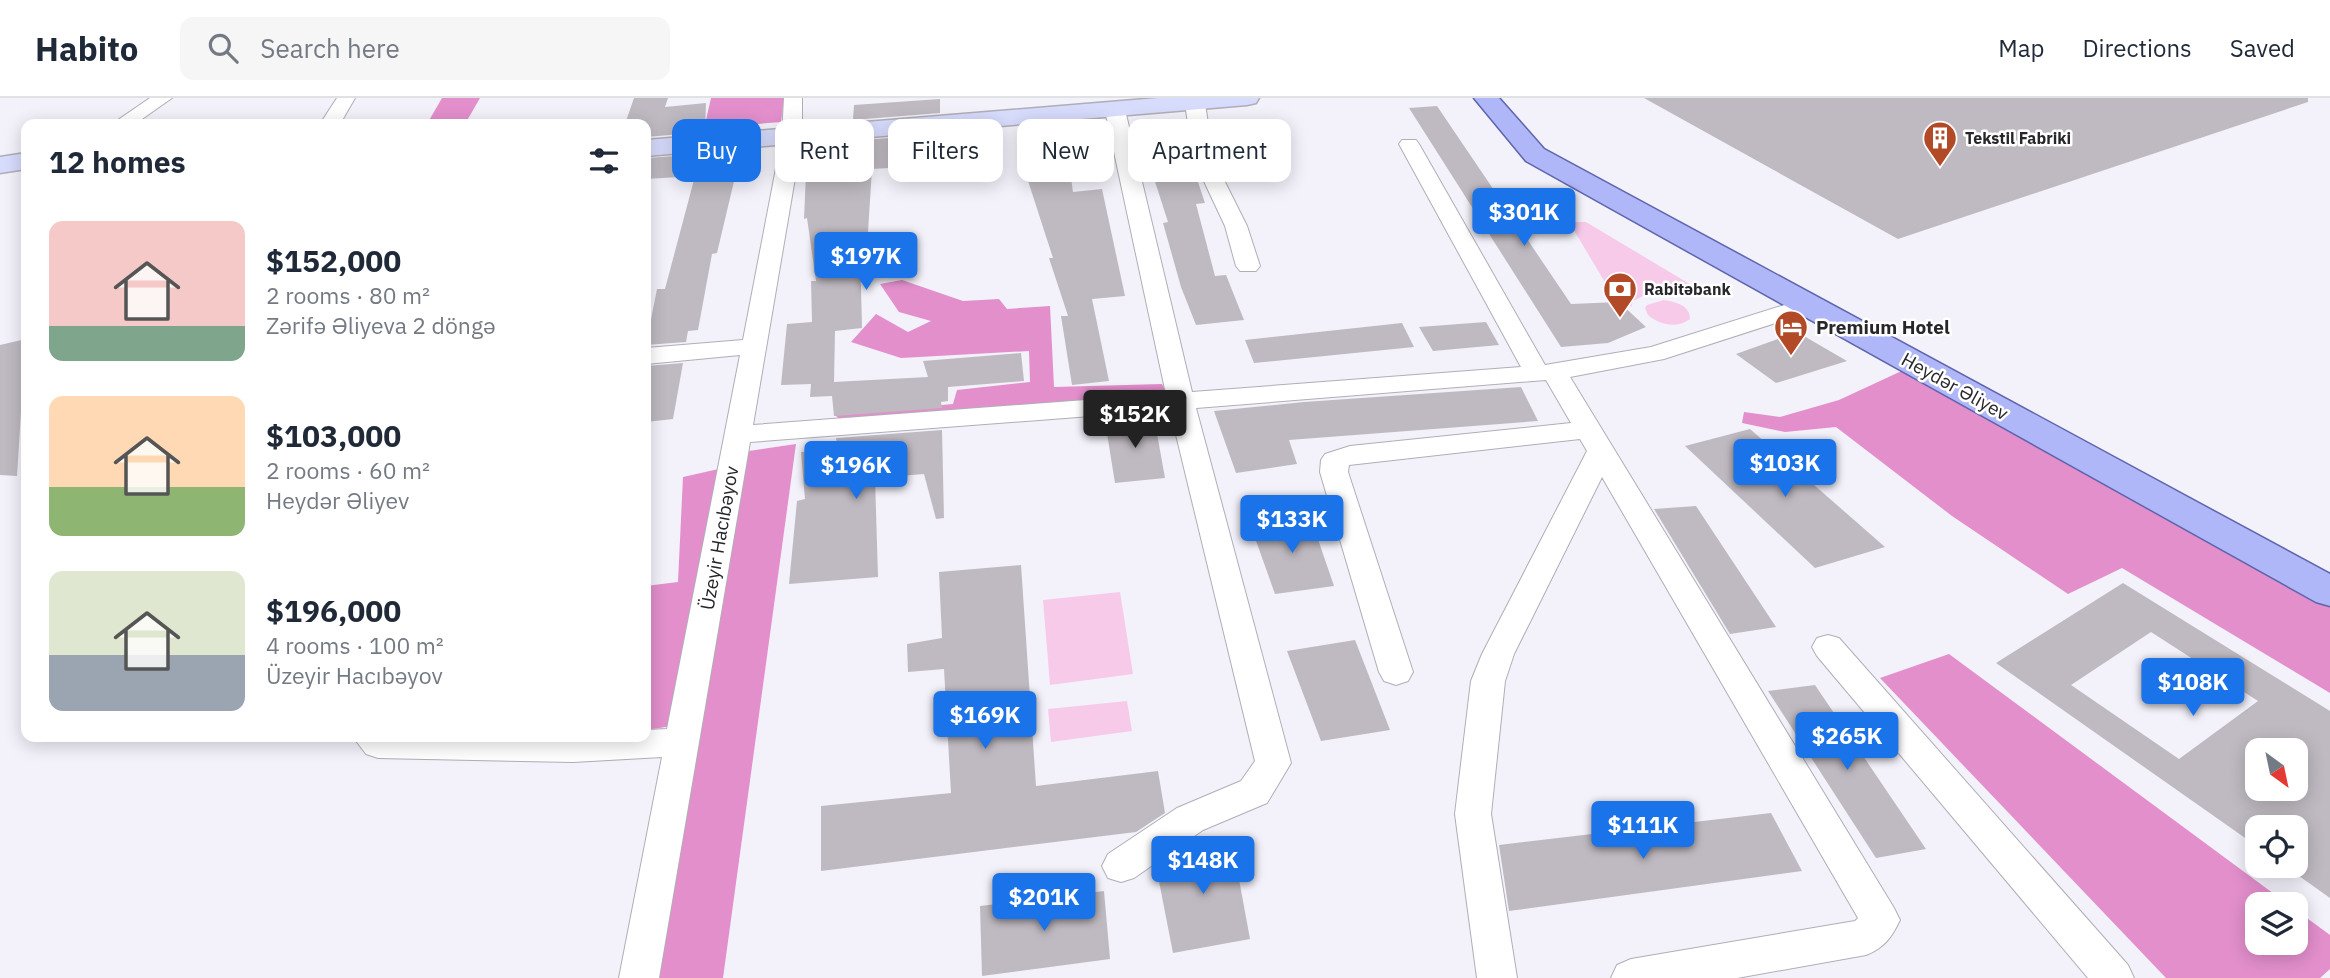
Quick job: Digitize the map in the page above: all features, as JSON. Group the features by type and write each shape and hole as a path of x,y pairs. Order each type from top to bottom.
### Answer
{"main road":[{"name":"Heydər Əliyev","path":"1486,98 1535,155 2330,592"}],"street":[{"path":"130,119 163,98"},
{"path":"333,119 346,98"},
{"name":"Üzeyir Hacıbəyov","path":"792,119 793,98"},
{"path":"874,130 1247,98"},
{"path":"1195,103 1203,158 1236,226 1248,267"},
{"path":"1115,110 1181,401 1273,763 1254,792 1190,819 1121,866"},
{"path":"651,148 775,138"},
{"path":"1409,144 1545,373 1595,440 1880,920 1866,937 1631,978"},
{"path":"0,165 21,162"},
{"name":"Üzeyir Hacıbəyov","path":"639,978 784,182"},
{"path":"737,435 1545,373 1655,354 1808,305"},
{"path":"651,356 754,346"},
{"path":"1396,672 1334,472 1335,460 1350,455 1595,440"},
{"path":"1497,978 1473,814 1488,681 1595,440"},
{"path":"1828,647 2114,978"},
{"path":"375,742 559,748 682,742"}],"shaded area":[{"path":"442,98 480,98 468,119 430,119"},
{"path":"711,98 784,98 781,119 775,119 775,122 761,124 761,119 706,119"},
{"path":"672,122 672,131 651,133 651,124"},
{"path":"1569,222 1586,222 1698,289 1683,295 1647,294 1633,301 1631,307 1622,297 1615,299"},
{"path":"902,280 963,301 999,299 1007,309 1050,306 1054,387 1162,384 1168,396 843,422 835,415 953,404 957,390 1030,382 1029,351 901,358 851,342 876,314 908,332 931,321 899,312 880,284"},
{"path":"1664,300 1685,307 1690,319 1669,325 1648,315 1645,308 1647,305"},
{"path":"1908,368 2330,605 2330,693 2122,568 2068,594 1952,516 1836,427 1785,432 1742,423 1744,412 1780,417 1839,400"},
{"path":"796,444 723,978 650,978 742,452"},
{"path":"723,468 672,726 651,729 651,585 678,582 683,477"},
{"path":"1120,592 1133,674 1050,685 1043,600"},
{"path":"1949,654 2245,873 2245,878 2252,878 2271,892 2245,892 2245,955 2308,955 2308,919 2330,935 2330,969 2320,978 2166,978 1880,678"},
{"path":"1127,701 1132,731 1051,742 1048,709"}],"building":[{"path":"634,98 668,98 665,107 706,103 705,119 672,119 672,135 651,137 651,119 627,119"},
{"name":"Tekstil Fabriki","path":"1644,98 2308,98 2308,102 1898,239"},
{"path":"940,99 940,113 853,119 854,105"},
{"path":"1437,106 1571,304 1619,302 1646,327 1608,343 1561,347 1409,108"},
{"path":"888,138 888,168 874,169 874,139"},
{"path":"672,156 672,177 651,179 651,158"},
{"path":"693,182 734,182 717,253 712,254 698,330 688,331 686,342 651,345 651,320 657,289 665,289"},
{"path":"806,182 871,182 867,247 860,248 862,328 835,331 834,382 928,377 923,361 1021,353 1024,381 948,387 948,401 941,402 942,408 834,416 832,396 810,397 811,384 781,385 787,324 812,322 811,281 816,281 807,218 804,219"},
{"path":"1028,182 1072,182 1073,192 1102,189 1125,296 1092,299 1109,381 1072,385 1061,316 1068,316 1049,258 1053,258"},
{"path":"1155,182 1198,182 1205,203 1196,204 1215,276 1226,275 1244,320 1196,325 1181,287 1163,223 1168,222"},
{"path":"1486,322 1499,345 1433,351 1419,327"},
{"path":"1402,323 1414,347 1254,363 1245,340"},
{"name":"Premium Hotel","path":"1797,332 1847,361 1776,383 1736,354"},
{"path":"21,340 21,412 17,476 0,475 0,345"},
{"path":"683,363 673,419 651,421 651,366"},
{"path":"1521,387 1538,421 1289,440 1297,464 1236,473 1214,411 1304,402"},
{"path":"1154,417 1165,478 1115,483 1105,421"},
{"path":"1750,429 1885,547 1815,568 1685,446"},
{"path":"942,430 944,518 936,519 924,474 875,478 878,577 789,584 797,501 805,499 801,452 838,450 836,438"},
{"path":"1696,506 1776,627 1730,634 1654,509"},
{"path":"1310,516 1334,586 1275,594 1250,524"},
{"path":"1021,565 1036,786 1158,771 1165,813 1136,832 821,871 821,806 951,793 944,669 908,672 907,644 942,638 939,572"},
{"path":"2123,583 2330,711 2330,898 2302,878 2308,878 2308,815 2245,815 2245,838 1996,663","holes":["2151,632 2258,701 2179,759 2071,685"]},
{"path":"1355,640 1390,730 1321,741 1287,651"},
{"path":"1815,685 1926,849 1876,858 1768,691"},
{"path":"1771,813 1802,871 1509,911 1499,845"},
{"path":"1231,836 1250,939 1173,953 1156,866 1187,844"},
{"path":"1104,891 1110,959 982,976 980,906"}],"place":[{"name":"Tekstil Fabriki","path":"1940,168"},
{"name":"Rabitəbank","path":"1620,319"},
{"name":"Premium Hotel","path":"1791,357"}]}
